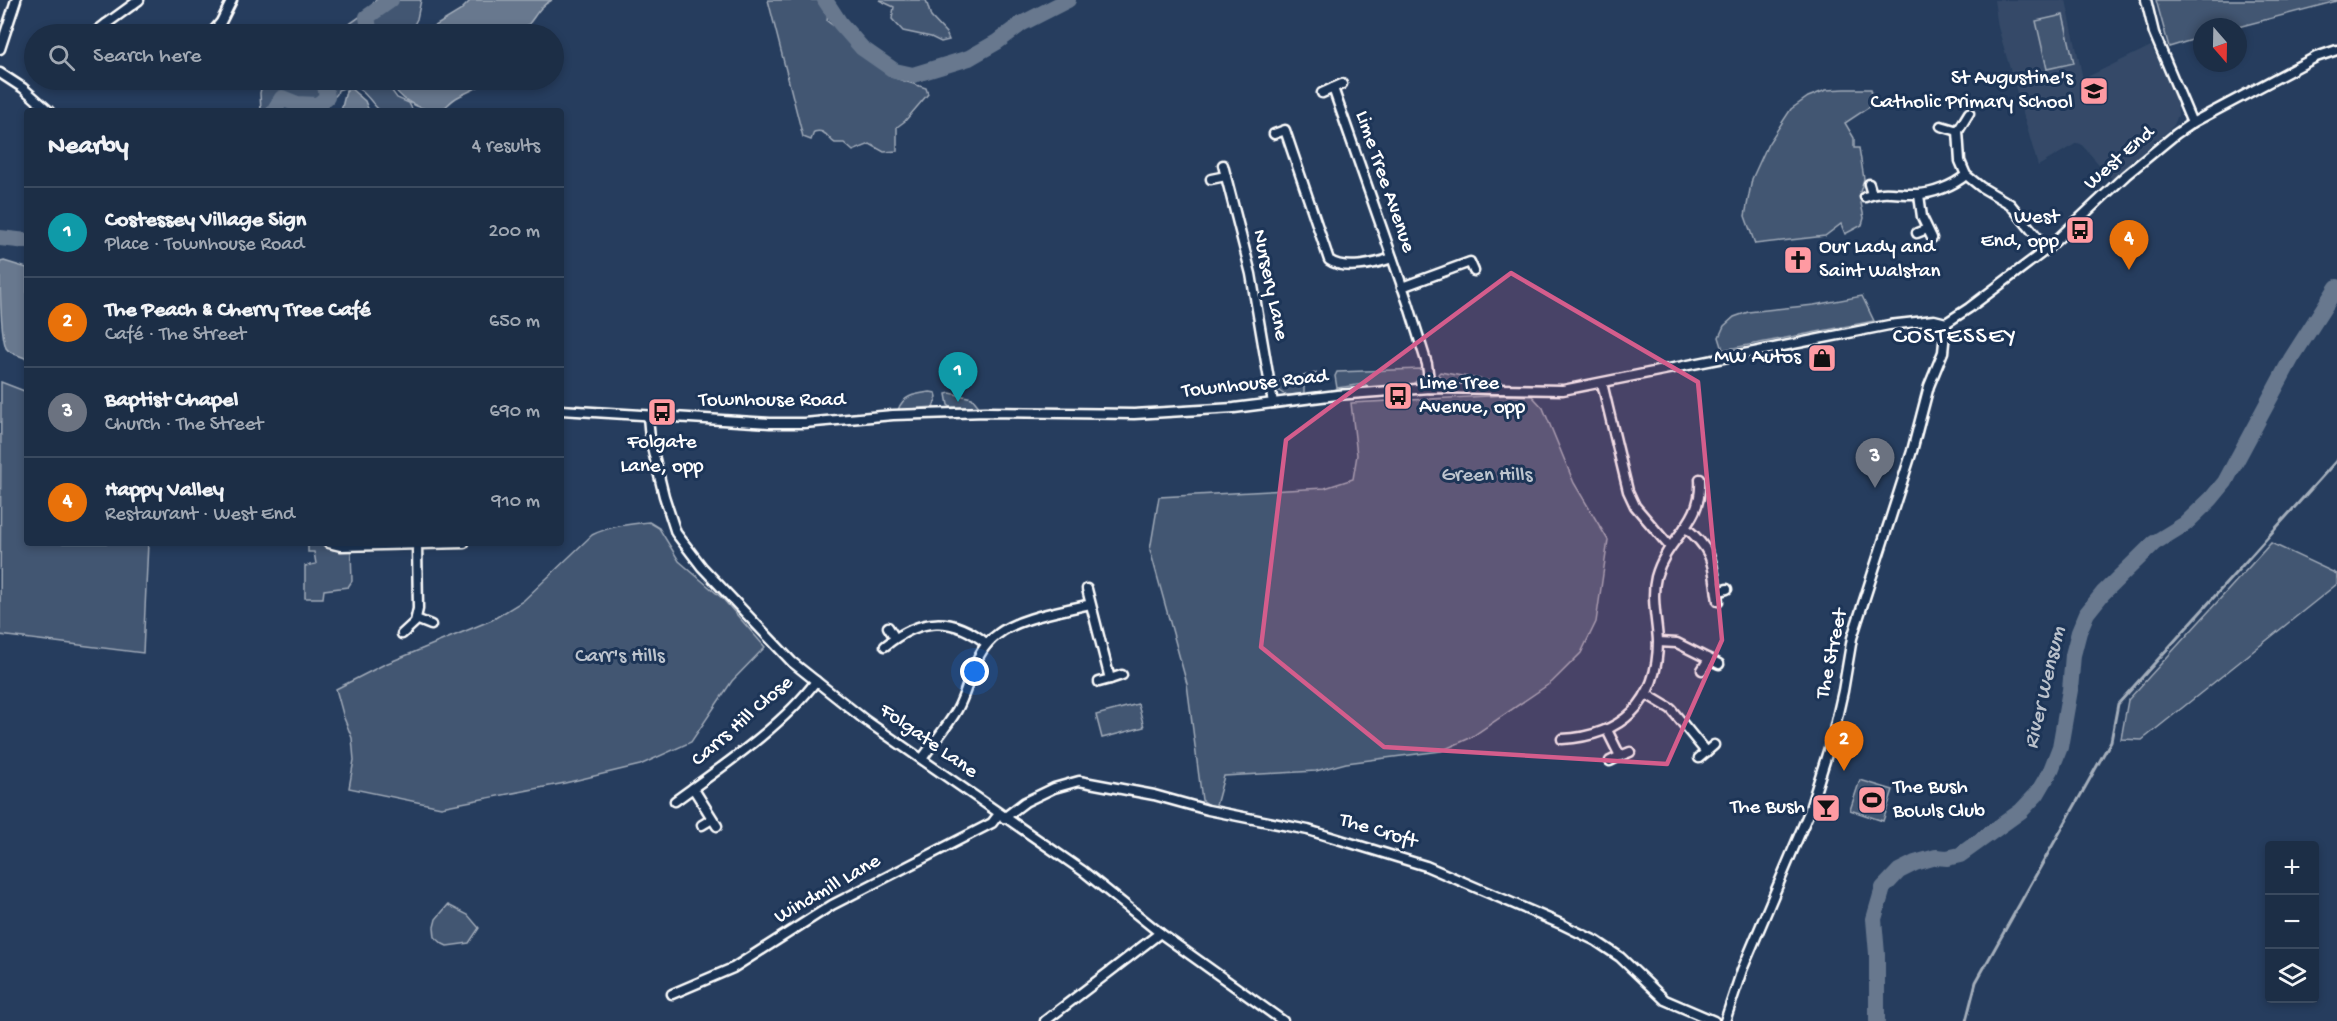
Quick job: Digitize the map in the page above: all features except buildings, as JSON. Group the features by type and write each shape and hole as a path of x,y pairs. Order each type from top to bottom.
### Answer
{"street":[{"path":"0,49 16,0"},
{"path":"106,24 139,0"},
{"path":"219,24 232,0"},
{"path":"2146,0 2154,33 2192,123"},
{"name":"West End","path":"1946,323 1982,299 2047,249 2141,163 2192,123 2316,57 2337,50"},
{"path":"0,73 24,89"},
{"path":"1322,93 1342,84"},
{"name":"Lime Tree Avenue","path":"1333,88 1427,364 1430,388"},
{"path":"25,90 46,108"},
{"path":"1970,113 1958,131 1960,161 1966,175 2010,204 2047,249"},
{"path":"1941,126 1958,131"},
{"path":"1274,134 1285,130 1329,260 1343,266 1392,258"},
{"name":"Nursery Lane","path":"1223,165 1251,274 1273,403"},
{"path":"1869,184 1869,195 1884,191 1919,195 1958,182 1966,175"},
{"path":"1211,179 1226,176"},
{"path":"1919,195 1922,217 1932,238"},
{"path":"1917,233 1927,229"},
{"name":"Lime Tree Avenue","path":"1402,287 1469,258 1474,271"},
{"name":"Townhouse Road","path":"564,410 770,423 804,423 893,415 952,413 1134,414 1430,388 1551,390 1602,383 1889,325 1934,320 1946,323"},
{"name":"The Street","path":"1725,1021 1751,947 1807,819 1833,735 1852,639 1912,451 1929,386 1943,352 1946,323"},
{"path":"1602,383 1628,491 1635,506 1670,547"},
{"name":"Folgate Lane","path":"648,416 650,439 664,496 672,526 681,543 776,646 865,720 1083,872 1160,933 1283,1021"},
{"path":"1562,739 1592,736 1607,730 1622,721 1646,694 1658,666 1656,579 1670,547 1697,510 1701,492 1700,479"},
{"path":"1685,527 1700,539 1710,554 1718,601"},
{"path":"402,634 411,628 418,609 417,546"},
{"path":"1086,589 1110,679"},
{"path":"1717,591 1727,589"},
{"path":"922,759 957,709 976,661 987,644 998,633 1010,627 1090,604"},
{"path":"416,619 431,625"},
{"path":"885,646 911,629 931,624 950,623 974,633 987,644"},
{"path":"888,627 895,638"},
{"path":"1658,642 1677,643 1719,664"},
{"path":"1702,670 1709,659"},
{"path":"1099,682 1122,675"},
{"name":"Carrs Hill Close","path":"675,801 731,760 799,701 816,681"},
{"path":"1646,694 1671,710 1703,755 1714,746"},
{"path":"1607,730 1620,756"},
{"path":"1610,761 1630,752"},
{"name":"The Croft","path":"1001,816 1054,788 1080,781 1154,795 1208,810 1308,830 1426,866 1561,924 1596,941 1620,957 1665,1000 1714,1021"},
{"name":"Carrs Hill Close","path":"693,788 714,822 702,825"},
{"name":"Windmill Lane","path":"672,994 733,968 832,905 992,823 1001,816"},
{"path":"1045,1021 1160,933"}],"highlighted area":[{"path":"1511,273 1698,382 1722,640 1667,764 1384,747 1261,647 1286,440"}],"shaded area":[{"path":"471,0 552,0 541,8 529,24 439,24 460,11"},
{"name":"St Augustine's Catholic Primary School","path":"1994,0 2066,0 2083,79 2151,46 2177,102 2178,115 2174,125 2159,139 2154,139 2154,142 2112,179 2081,144 2077,143 2038,166 1998,27"},
{"path":"352,90 365,101 368,108 342,108 346,91"},
{"path":"396,90 472,90 454,99 444,108 423,108 404,99"},
{"path":"4,261 24,267 24,358 8,350 4,341 0,262"}],"green space":[{"path":"376,0 421,0 414,24 349,24"},
{"path":"768,0 830,0 827,21 847,36 860,54 868,57 892,77 926,88 928,94 897,127 897,151 884,152 870,144 853,151 844,143 835,143 821,131 814,132 811,140 803,137"},
{"path":"879,0 926,0 931,17 946,33 949,40 941,42 931,37 903,31 892,19 894,7"},
{"path":"2156,0 2337,0 2247,25 2247,18 2193,18 2193,40 2169,47"},
{"path":"2063,15 2074,63 2047,69 2036,21"},
{"path":"1871,89 1874,104 1845,123 1854,138 1854,148 1859,148 1864,179 1860,192 1864,218 1862,225 1845,234 1841,224 1825,236 1755,244 1745,216 1752,179 1768,144 1791,109 1808,97 1826,90"},
{"path":"261,90 338,90 327,105 308,108 261,108"},
{"path":"360,90 391,90 397,98 409,103 412,108 377,108"},
{"path":"1862,296 1874,321 1723,350 1719,337 1724,326 1734,317 1748,312 1814,305"},
{"path":"1421,369 1424,371 1424,376 1412,384 1369,388 1364,384 1337,388 1335,376 1337,372"},
{"path":"1440,372 1500,383 1504,387 1450,382 1441,378 1438,374"},
{"path":"1316,373 1304,382 1304,393 1284,394 1276,386 1276,382"},
{"path":"1,382 24,391 24,546 148,546 143,653 0,635"},
{"path":"930,392 936,393 937,397 933,407 898,410 907,398"},
{"path":"946,394 972,398 980,408 951,407 948,405"},
{"name":"Green Hills","path":"1508,395 1532,396 1543,408 1574,483 1608,540 1596,622 1581,653 1552,682 1470,738 1441,751 1346,763 1316,771 1224,776 1215,809 1202,800 1187,684 1150,550 1159,497 1325,488 1353,479 1357,455 1351,403"},
{"name":"Carr's Hills","path":"649,522 659,528 679,561 723,599 765,647 732,681 691,742 640,765 565,783 441,807 349,788 354,760 352,738 336,689 383,665 492,620 523,601 592,535 613,527"},
{"path":"2271,543 2337,574 2337,584 2142,740 2121,739 2128,700"},
{"path":"308,546 326,546 333,550 351,551 352,581 348,587 324,590 323,598 305,598 305,566 316,564 314,552 308,552"},
{"path":"1138,704 1144,727 1102,738 1096,715"},
{"name":"The Bush Bowls Club","path":"1860,780 1893,790 1883,821 1850,810"},
{"path":"448,905 468,915 479,928 469,943 447,946 435,937 436,919"}],"waterway":[{"path":"368,24 367,17 391,0"},
{"path":"825,0 840,23 862,48 895,71 913,75 969,58 997,42 1021,24 1068,0"},
{"path":"276,108 282,98 297,104 318,105 327,97 326,90"},
{"path":"0,238 24,241"},
{"name":"River Wensum","path":"1877,1021 1877,954 1874,919 1883,888 1899,871 1915,863 1936,857 1947,858 1960,855 2021,811 2037,794 2051,770 2060,747 2070,690 2073,655 2087,613 2103,593 2154,543 2185,524 2225,482 2291,359 2337,287"},
{"path":"1966,1021 1976,982 2111,741 2118,704 2337,460"}],"place":[{"name":"St Augustine's Catholic Primary School","path":"2094,91"},
{"name":"West End, opp","path":"2080,230"},
{"name":"Our Lady and Saint Walstan","path":"1798,260"},
{"name":"Happy Valley","path":"2129,270"},
{"name":"MW Autos","path":"1822,358"},
{"name":"Lime Tree Avenue, opp","path":"1398,396"},
{"name":"Costessey Village Sign","path":"958,402"},
{"name":"Folgate Lane, opp","path":"662,412"},
{"name":"Baptist Chapel","path":"1875,488"},
{"name":"The Peach & Cherry Tree Café","path":"1844,771"},
{"name":"The Bush Bowls Club","path":"1872,800"},
{"name":"The Bush","path":"1826,808"}],"district":[{"name":"COSTESSEY","path":"1955,337"}]}
